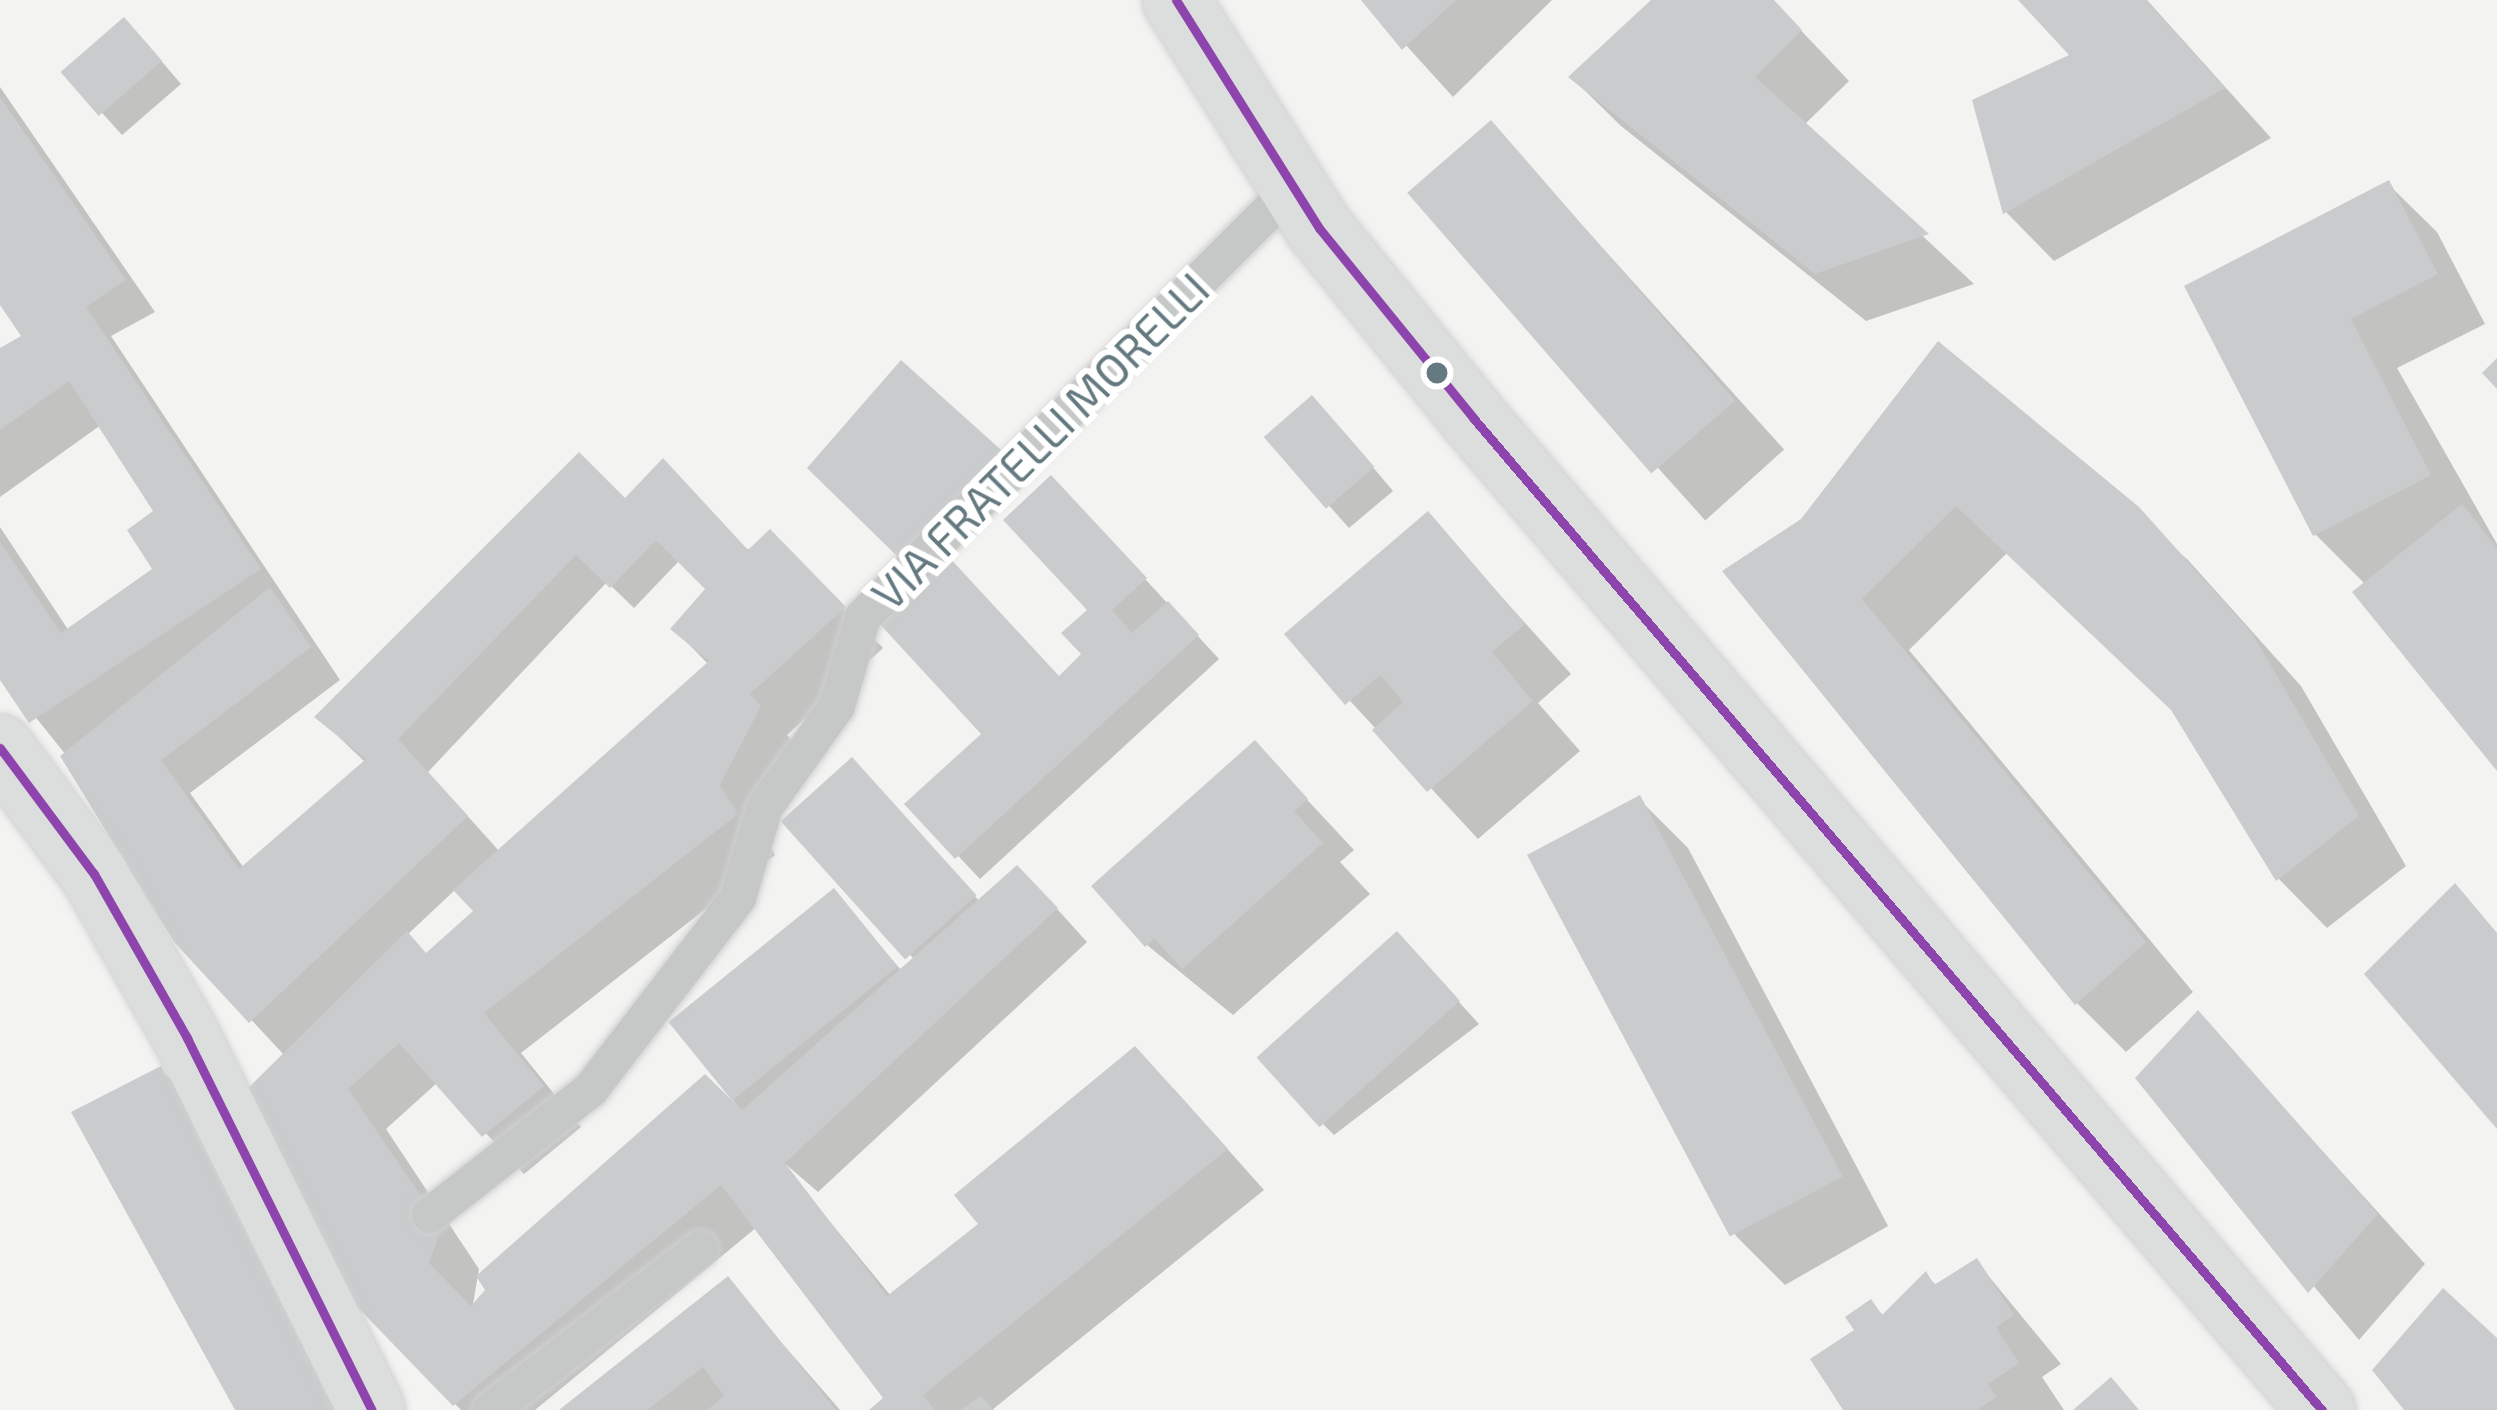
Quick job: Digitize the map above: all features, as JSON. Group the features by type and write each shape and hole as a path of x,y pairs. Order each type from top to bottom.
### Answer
{"street":[{"path":"1176,0 1293,187 1474,418 2322,1410"},
{"path":"0,748 94,874 325,1288 372,1410"}],"lane":[{"name":"VIA FRATELLI MORELLI","path":"430,1215 591,1089 738,898 765,807 837,706 863,617 1293,187"},
{"path":"491,1410 700,1249"}],"building":[{"path":"1361,0 1456,0 1402,50"},
{"path":"1651,0 1774,0 1802,30 1755,77 1929,234 1815,274 1568,77"},
{"path":"2018,0 2146,0 2225,88 2003,214 1972,100 2069,55"},
{"path":"124,17 162,61 99,116 61,72"},
{"path":"0,97 126,280 86,307 261,569 29,723 0,680 0,542 61,633 152,569 127,530 153,511 69,381 0,430 0,348 21,336 0,305"},
{"path":"1491,120 1735,401 1651,474 1407,193"},
{"path":"2389,180 2438,274 2351,319 2431,475 2313,536 2184,286"},
{"path":"1938,341 2139,507 2252,633 2359,816 2276,881 2171,710 1956,506 1862,599 2146,942 2075,1005 1722,571 1801,519"},
{"path":"2497,358 2497,389 2482,373"},
{"path":"901,360 1009,457 899,558 807,468"},
{"path":"1312,395 1374,467 1326,509 1264,437"},
{"path":"579,452 625,498 663,458 748,550 770,529 846,607 750,694 761,706 720,785 738,814 484,1013 544,1086 482,1137 399,1043 348,1089 442,1227 429,1263 471,1306 485,1290 476,1276 705,1074 742,1110 1017,865 1058,908 785,1163 887,1296 978,1224 954,1195 1135,1046 1228,1149 923,1395 935,1410 869,1410 883,1398 721,1185 453,1406 335,1284 240,1096 407,931 426,953 473,911 453,890 709,661 670,629 705,589 656,540 610,588 576,555 398,739 468,816 249,1023 174,942 60,756 270,587 311,647 161,760 239,869 366,759 314,717"},
{"path":"1051,475 1147,578 1112,610 1132,633 1168,601 1199,635 955,859 904,804 981,734 877,621 947,555 1059,676 1081,654 1061,633 1087,610 1003,520"},
{"path":"2462,504 2497,548 2497,771 2352,592"},
{"path":"1428,511 1525,624 1492,652 1533,701 1427,792 1372,730 1403,702 1380,675 1345,705 1284,634"},
{"path":"1255,740 1308,799 1294,811 1323,843 1182,969 1154,938 1145,947 1091,886"},
{"path":"852,757 976,895 905,959 781,821"},
{"path":"1640,795 1843,1176 1730,1237 1527,855"},
{"path":"2455,883 2497,933 2497,1129 2364,974"},
{"path":"834,888 898,966 732,1101 668,1022"},
{"path":"1397,931 1460,1001 1319,1127 1257,1057"},
{"path":"2198,1010 2378,1214 2308,1293 2135,1078"},
{"path":"161,1066 345,1410 235,1410 71,1112"},
{"path":"1977,1258 2014,1315 1996,1327 2019,1363 1988,1384 1997,1397 1977,1410 1843,1410 1810,1359 1854,1330 1845,1317 1871,1299 1882,1315 1926,1271 1934,1285"},
{"path":"728,1276 836,1410 707,1410 724,1396 703,1367 647,1410 559,1410"},
{"path":"2443,1288 2497,1338 2497,1410 2404,1410 2372,1370"},
{"path":"2111,1377 2139,1410 2073,1410"},
{"path":"981,1396 994,1410 960,1410"}],"transit line":[{"path":"1176,0 1319,228 1474,419 2322,1410"},
{"path":"0,748 94,874 187,1038 372,1410"}]}
